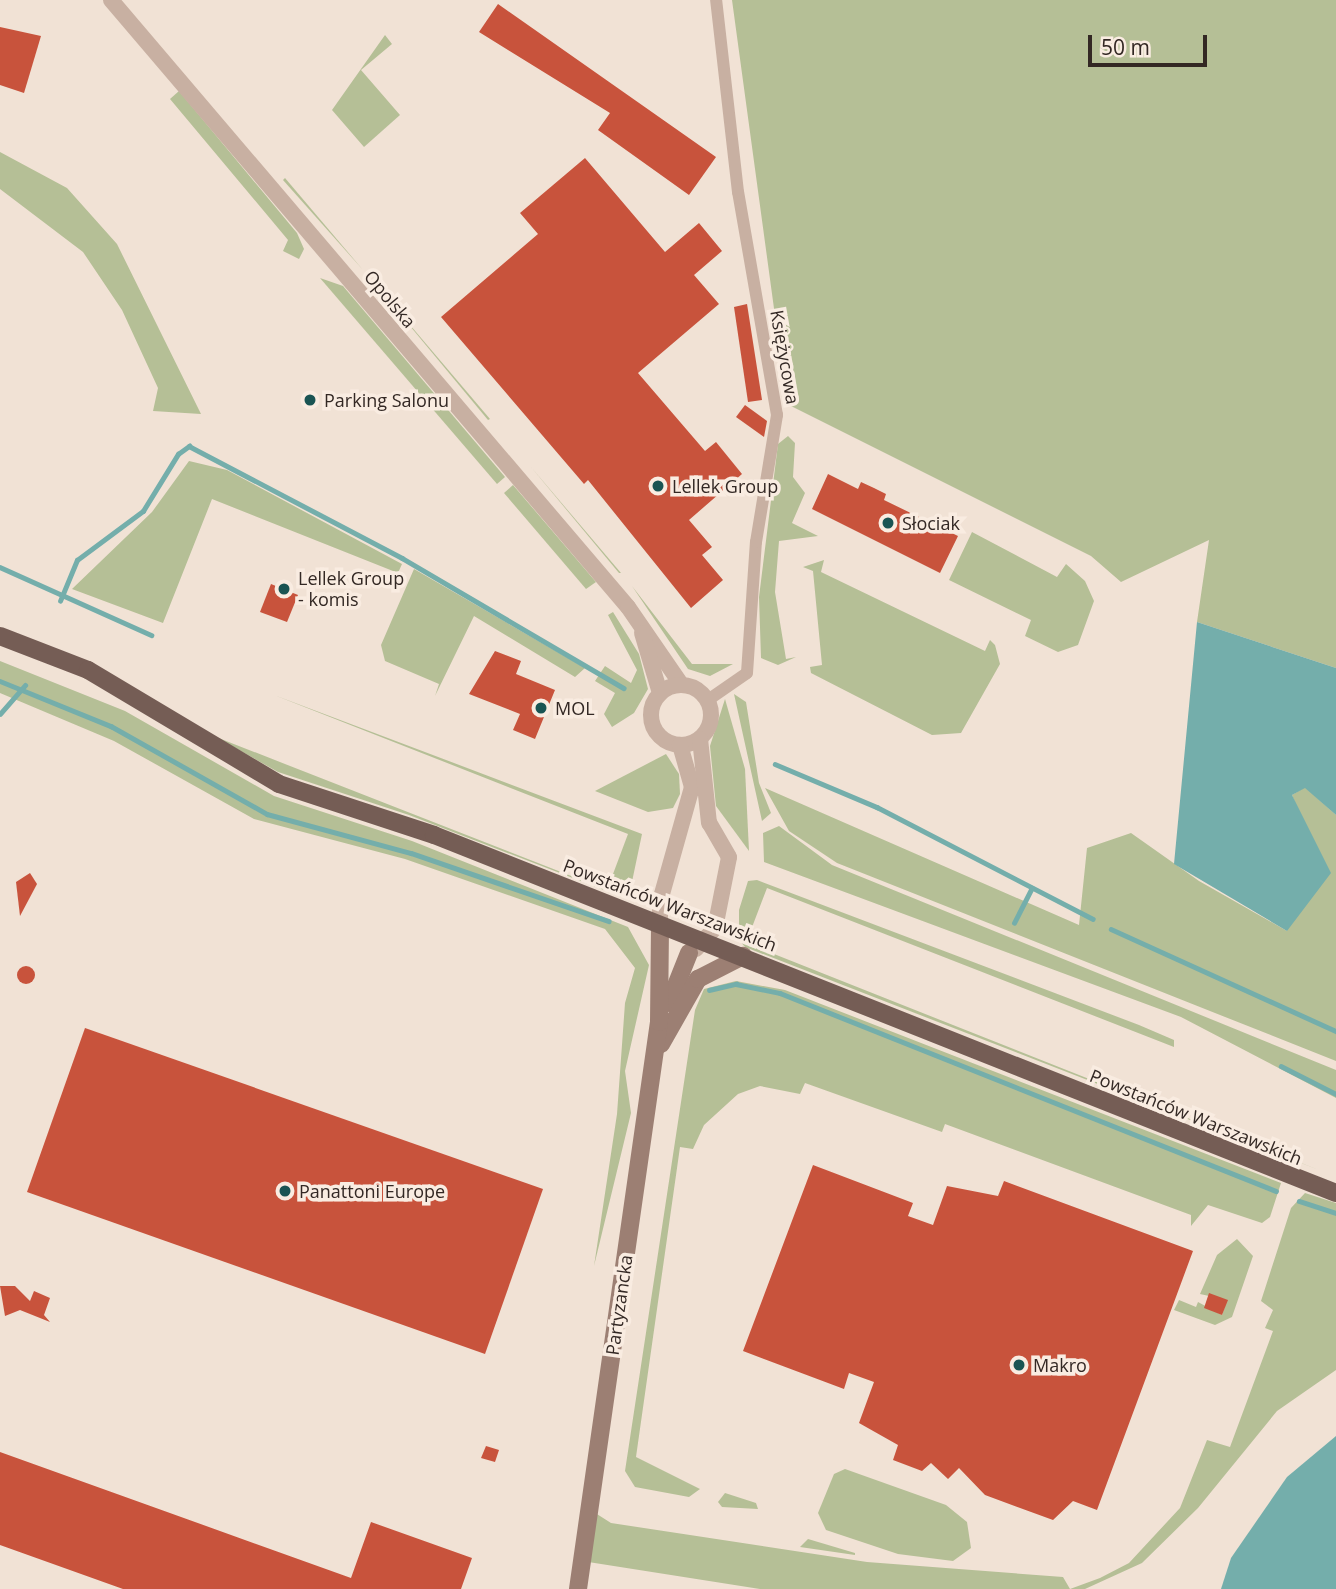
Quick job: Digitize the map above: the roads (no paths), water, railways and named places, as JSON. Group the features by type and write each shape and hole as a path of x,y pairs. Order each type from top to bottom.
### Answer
{"main road":[{"name":"Powstańców Warszawskich","path":"0,636 88,670 265,777 434,835 660,926 696,948 743,956 1336,1193"},
{"name":"Partyzancka","path":"578,1589 659,1022 660,926"},
{"name":"Partyzancka","path":"659,1022 696,948"},
{"path":"653,1064 698,979 743,956"}],"street":[{"name":"Opolska","path":"111,0 640,624 681,684"},
{"name":"Księżycowa","path":"708,701 747,673 756,542 777,415 738,192 716,0"},
{"name":"Opolska","path":"640,624 660,693"},
{"path":"681,684 708,701 710,725 700,739 680,745 665,740 652,721 660,693 681,684"},
{"path":"696,948 715,928 729,857 709,823 700,739"},
{"path":"660,926 660,901 692,787 680,745"}],"water":[{"path":"1197,622 1336,668 1336,815 1305,788 1292,795 1331,873 1287,931 1174,864"},
{"path":"1336,1436 1336,1589 1221,1589 1231,1558 1287,1477"}],"waterway":[{"path":"60,601 77,560 143,511 178,454 189,446 402,558 624,688"},
{"path":"0,567 151,635"},
{"path":"0,681 111,726 267,814 411,853 609,921"},
{"path":"0,714 25,685"},
{"path":"775,764 877,807 1093,919"},
{"path":"1014,923 1032,888"},
{"path":"1111,929 1336,1031"},
{"path":"709,990 736,984 780,993 1276,1191"},
{"path":"1281,1066 1336,1094"},
{"path":"1299,1201 1336,1213"}],"place":[{"name":"Parking Salonu","path":"310,400"},
{"name":"Lellek Group","path":"658,486"},
{"name":"Słociak","path":"888,523"},
{"name":"Lellek Group - komis","path":"284,589"},
{"name":"MOL","path":"541,708"},
{"name":"Panattoni Europe","path":"285,1191"},
{"name":"Makro","path":"1019,1365"}]}
